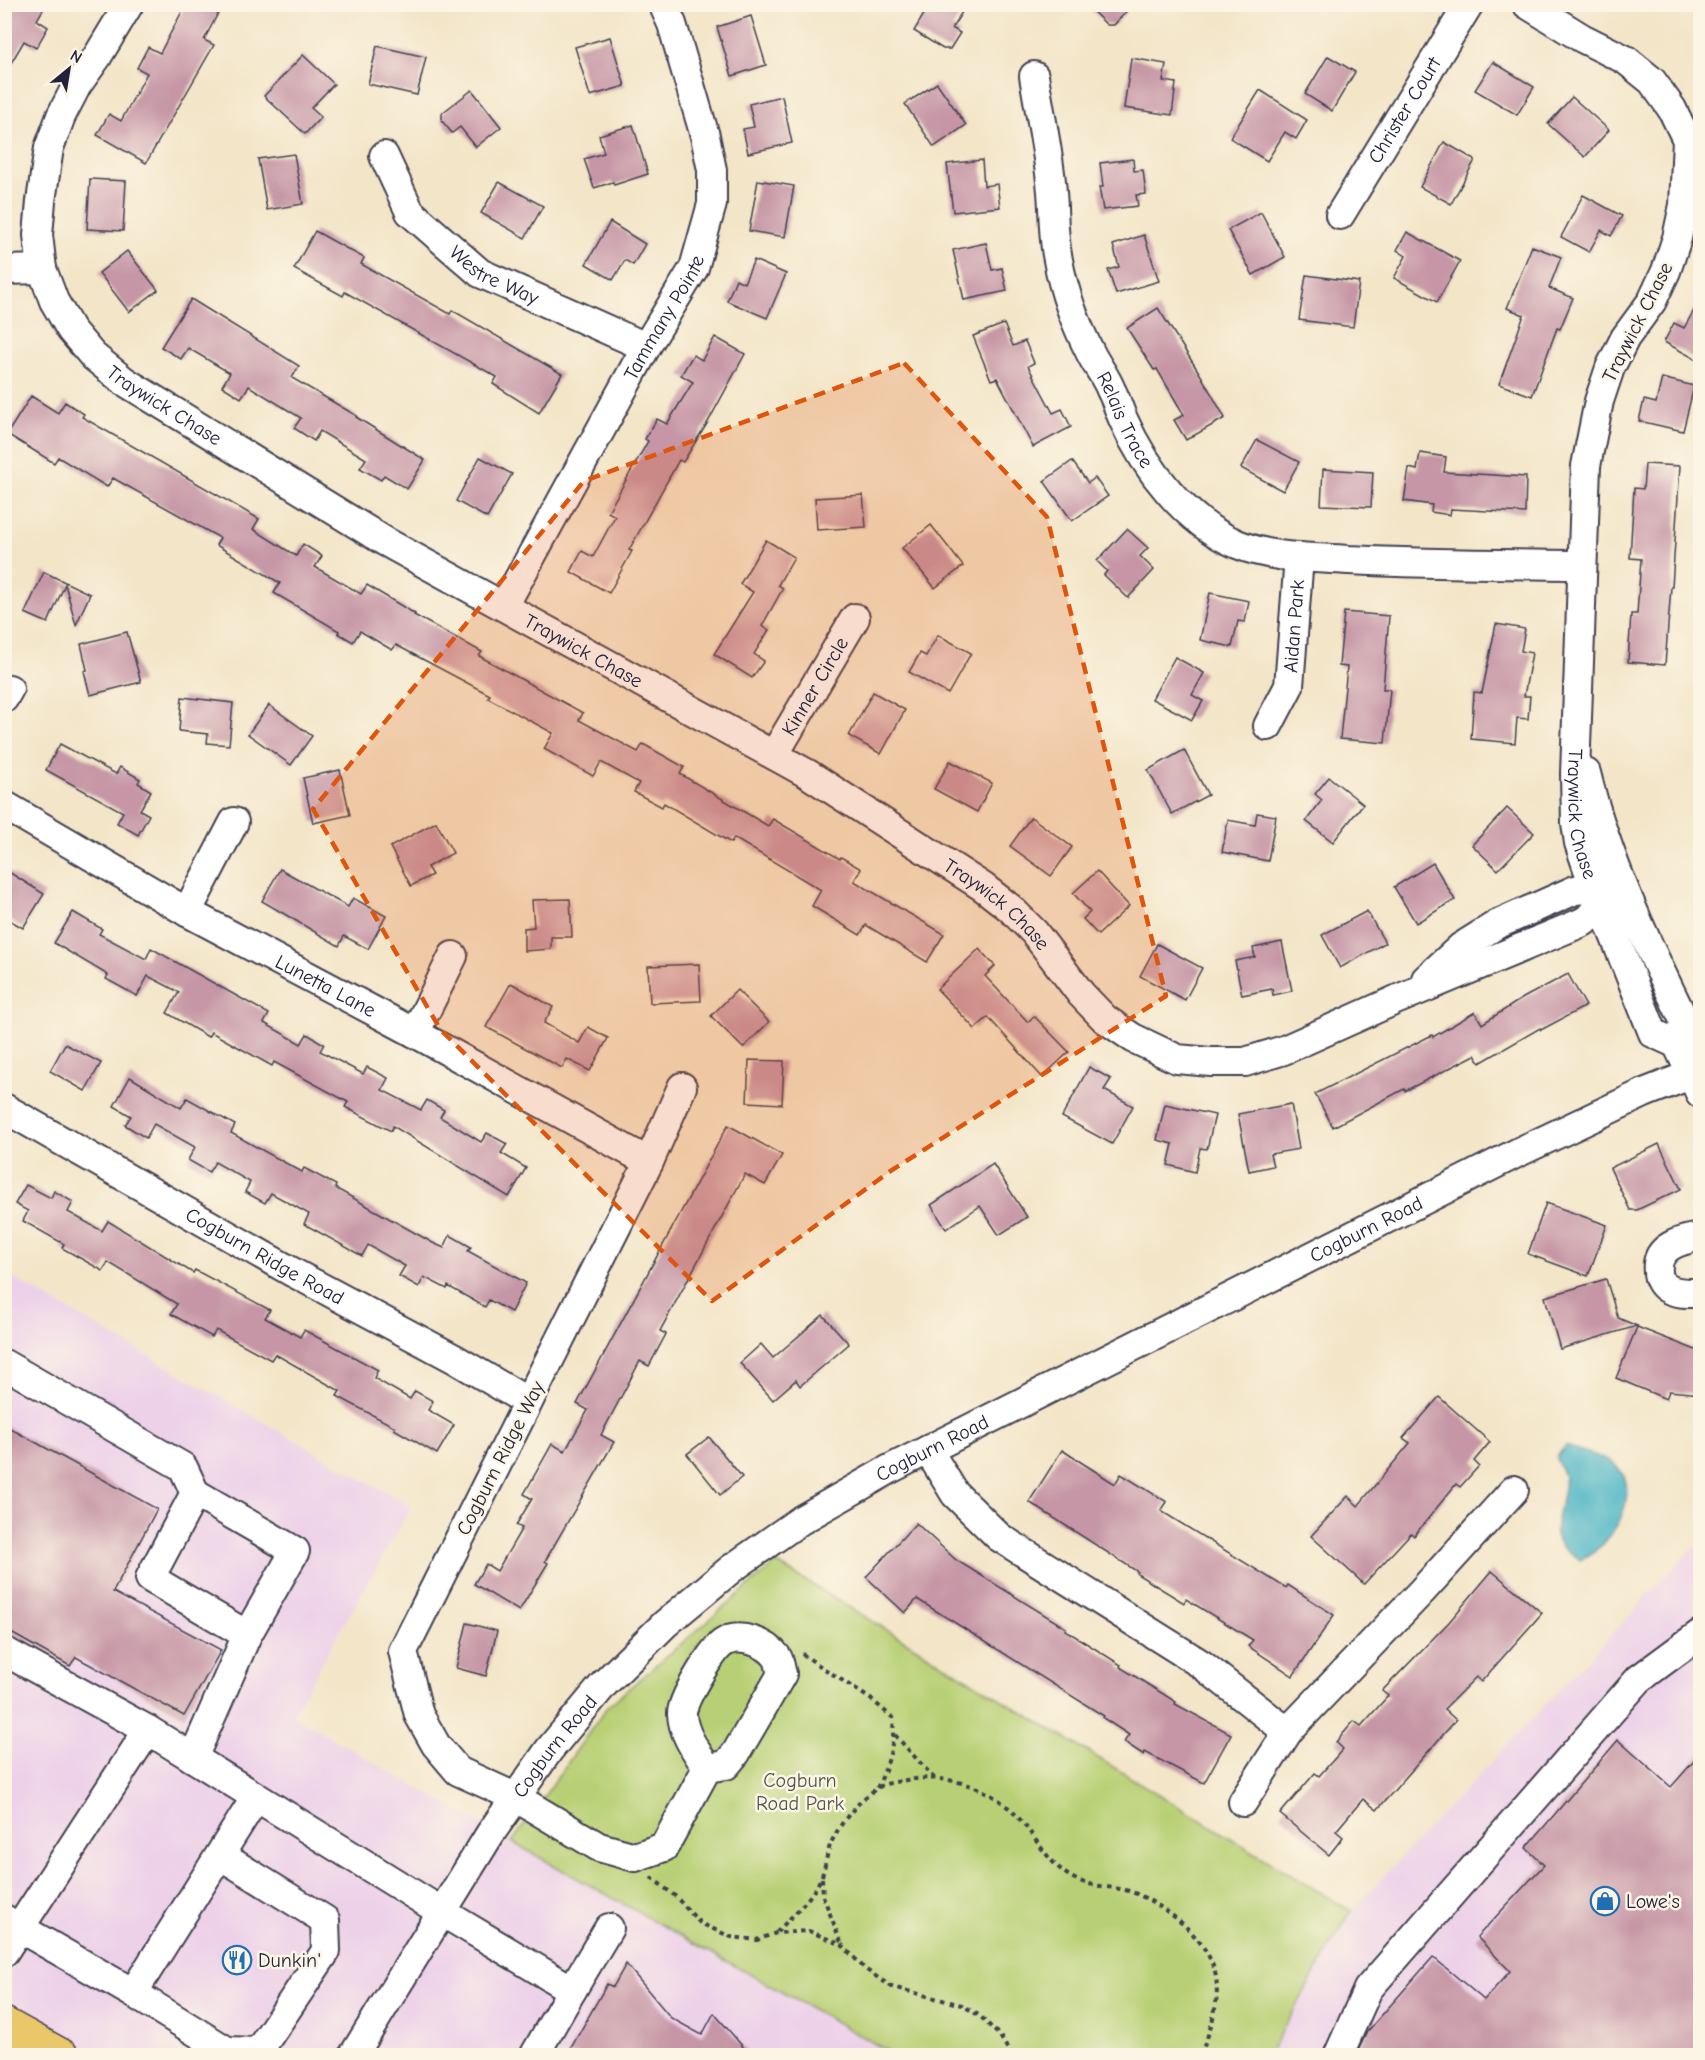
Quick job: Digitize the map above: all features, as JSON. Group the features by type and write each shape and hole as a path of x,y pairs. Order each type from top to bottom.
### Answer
{"main road":[{"path":"4,2024 62,2055"},
{"path":"4,2048 17,2055"}],"street":[{"name":"Traywick Chase","path":"129,4 97,57 76,85 61,116 49,147 38,235 42,269 54,301 71,330 93,356 124,381 386,542 808,774 983,887 1010,908 1034,932 1081,994 1105,1018 1133,1038 1177,1059 1245,1062 1284,1050 1398,999 1584,922 1595,912 1599,902 1611,891"},
{"name":"Tammany Pointe","path":"504,606 646,347 694,268 712,204 712,170 705,136 672,24 663,4"},
{"name":"Christer Court","path":"1340,215 1469,4"},
{"name":"Traywick Chase","path":"1527,4 1582,38 1626,60 1652,81 1672,109 1687,140 1684,205 1677,238 1666,271 1652,301 1625,338 1610,368 1599,401 1586,465 1576,727 1600,824 1611,891 1653,1034 1677,1044 1698,1079"},
{"name":"Relais Trace","path":"1034,76 1052,191 1053,225 1065,292 1091,355 1111,389 1134,441 1181,505 1207,527 1245,546 1269,553 1299,557 1425,562 1581,565"},
{"name":"Westre Way","path":"384,156 410,212 480,273 646,347"},
{"path":"4,270 42,269"},
{"name":"Aidan Park","path":"1268,726 1289,686 1299,557"},
{"name":"Kinner Circle","path":"774,755 855,618"},
{"name":"Lunetta Lane","path":"4,805 187,912 415,1033 649,1162"},
{"path":"187,912 234,822"},
{"name":"Traywick Chase","path":"1398,999 1421,983 1474,938 1506,920 1575,890 1611,891"},
{"path":"1506,920 1518,948"},
{"path":"415,1033 453,956"},
{"name":"Cogburn Road","path":"353,2055 490,1834 549,1750 604,1684 665,1624 731,1569 801,1520 890,1469 1519,1152 1644,1093 1698,1079"},
{"name":"Cogburn Ridge Way","path":"682,1087 649,1162 403,1651 419,1715 436,1745 458,1771 515,1797 599,1847 635,1857 664,1847 707,1768"},
{"name":"Cogburn Ridge Road","path":"4,1108 294,1273 455,1359 528,1402"},
{"path":"1701,1237 1681,1240 1670,1246 1661,1255 1657,1266 1658,1278 1667,1288 1683,1293 1701,1293"},
{"path":"4,1364 183,1467 195,1493 295,1551 247,1635 193,1758"},
{"path":"928,1450 955,1494 999,1538 1201,1664 1276,1723 1289,1730"},
{"path":"1243,1802 1289,1730 1422,1591 1514,1490"},
{"path":"195,1493 150,1578 247,1635"},
{"path":"1338,2055 1368,1989 1639,1679 1701,1634"},
{"path":"4,1651 148,1730 572,1990"},
{"path":"4,1953 12,1923 148,1730"},
{"path":"133,1993 256,1797"},
{"path":"12,1923 227,2051 258,2052 326,1950 325,1920 220,1855"},
{"path":"534,2055 609,1928"}],"path":[{"path":"795,1649 872,1700 893,1718 894,1735 890,1759 877,1789"},
{"path":"894,1735 934,1778"},
{"path":"776,1933 794,1915 822,1878 833,1840 863,1798 885,1784 919,1777 950,1779 988,1793 1013,1812 1049,1858 1071,1877 1099,1887 1135,1893 1166,1911 1193,1935 1207,1953 1216,1977 1216,2003 1209,2035 1200,2055"},
{"path":"646,1875 652,1877 675,1896 700,1923 731,1937 757,1940 776,1933 809,1931 842,1945 866,1969 892,1987 962,2005 980,2016 1000,2036 1012,2055"},
{"path":"822,1878 824,1896 842,1945"}],"highlighted area":[{"path":"904,363 1047,517 1166,996 892,1170 712,1301 440,1029 313,809 584,481"}],"shaded area":[{"path":"4,1273 411,1507 292,1715 512,1842 895,2055 5,2055"},
{"path":"1700,1540 1700,2055 1268,2056 1351,1911"}],"green space":[{"name":"Cogburn Road Park","path":"776,1563 1351,1911 1268,2055 895,2055 512,1842 607,1707"}],"water":[{"path":"1566,1446 1610,1462 1625,1479 1627,1490 1626,1502 1611,1535 1602,1545 1581,1560 1566,1550 1556,1534 1556,1521 1564,1491 1563,1472 1557,1459"}],"building":[{"path":"4,4 46,4 37,20 48,27 36,48 24,41 4,75"},
{"path":"186,4 223,4 204,40 214,45 146,163 97,135 109,114 121,121 147,73 137,68 148,47 160,53"},
{"path":"930,4 967,4 952,28 960,33 950,49 943,49 914,31"},
{"path":"1085,4 1133,4 1114,25 1107,25"},
{"path":"751,16 766,65 732,76 717,27"},
{"path":"610,37 625,86 590,96 575,47"},
{"path":"377,46 426,57 417,95 368,84"},
{"path":"303,55 334,84 311,108 321,117 305,134 264,96"},
{"path":"1328,56 1355,72 1332,111 1305,94"},
{"path":"1131,58 1166,64 1163,81 1176,83 1172,115 1124,108"},
{"path":"1493,62 1534,87 1517,115 1475,90"},
{"path":"937,83 966,125 934,147 905,104"},
{"path":"472,90 501,127 476,147 460,127 452,133 442,121 442,113"},
{"path":"1260,90 1307,120 1296,139 1285,132 1267,161 1230,138"},
{"path":"782,96 792,143 748,153 743,129 754,127 749,104"},
{"path":"1572,97 1609,130 1585,157 1548,124"},
{"path":"633,125 648,174 614,185 613,182 594,188 584,159 604,153 599,135"},
{"path":"1444,142 1475,160 1451,204 1420,187"},
{"path":"294,154 303,204 267,210 258,159"},
{"path":"1133,159 1134,171 1143,170 1146,194 1136,195 1138,206 1103,210 1099,187 1103,187 1100,163"},
{"path":"982,160 984,186 997,184 1000,207 953,212 947,164"},
{"path":"90,179 126,181 123,231 87,229"},
{"path":"758,180 794,186 785,237 749,231"},
{"path":"499,182 543,206 525,238 481,213"},
{"path":"1583,195 1622,216 1611,236 1601,230 1589,252 1561,237"},
{"path":"1261,212 1285,257 1253,275 1228,230"},
{"path":"610,222 645,244 633,265 625,260 613,280 586,264"},
{"path":"315,231 364,258 361,264 450,314 452,310 562,374 539,413 493,384 497,377 345,292 343,296 294,269"},
{"path":"1407,232 1460,261 1437,302 1394,278 1406,256 1397,250"},
{"path":"1144,235 1159,281 1116,294 1108,270 1119,267 1113,245"},
{"path":"986,243 992,270 1002,268 1007,291 964,300 953,250"},
{"path":"1532,246 1561,257 1549,288 1573,298 1560,329 1557,328 1532,396 1499,384 1524,315 1507,308"},
{"path":"127,251 158,290 129,312 99,273"},
{"path":"754,260 786,274 767,318 727,301 736,279 744,283"},
{"path":"1306,275 1359,282 1353,327 1299,320"},
{"path":"1701,298 1701,362 1664,342 1674,323 1684,328"},
{"path":"191,299 299,366 292,378 425,460 407,489 384,475 381,480 360,468 366,459 320,431 314,441 294,428 301,418 249,386 241,398 222,386 230,373 188,348 181,359 161,347"},
{"path":"1158,308 1225,418 1186,440 1174,420 1184,415 1157,369 1154,370 1127,328"},
{"path":"1004,324 1013,346 1025,341 1034,363 1028,366 1053,413 1062,409 1071,427 1033,447 997,378 991,380 973,336"},
{"path":"715,337 745,354 708,422 683,462 679,460 629,550 632,551 609,593 571,572 582,551 593,557 615,516 608,512 648,441 645,439 657,419 667,424 693,382 681,375 693,355 702,360"},
{"path":"1662,378 1694,386 1683,431 1639,421 1644,400 1656,403"},
{"path":"31,396 58,413 65,402 84,414 82,417 259,519 253,529 296,556 303,544 322,556 315,567 361,594 367,585 414,615 482,652 479,656 583,713 579,720 638,752 643,744 684,767 680,774 768,826 773,819 861,869 854,881 944,934 927,962 866,925 860,935 812,906 821,890 734,838 731,843 664,803 662,807 634,792 639,783 601,762 593,776 544,749 553,733 488,698 490,695 396,645 392,650 360,631 353,642 338,633 339,631 274,593 280,583 216,545 220,538 113,478 107,487 58,457 54,463 7,434"},
{"path":"1257,440 1299,462 1283,491 1241,468"},
{"path":"1420,453 1446,457 1444,472 1526,477 1525,513 1451,509 1450,515 1431,512 1432,505 1404,501 1409,468 1417,470"},
{"path":"480,457 512,474 487,518 456,501"},
{"path":"1072,461 1088,483 1095,478 1108,496 1072,521 1044,481"},
{"path":"1645,464 1680,466 1665,665 1628,662 1631,614 1637,614 1641,559 1630,558 1634,488 1643,489"},
{"path":"1323,469 1373,472 1371,507 1321,505"},
{"path":"863,495 866,527 817,530 815,498"},
{"path":"931,525 963,566 935,588 902,548"},
{"path":"1127,529 1148,548 1140,556 1154,570 1128,598 1104,575 1107,571 1097,561"},
{"path":"766,540 794,557 778,585 783,588 762,626 769,630 754,654 764,661 752,678 714,654 753,592 740,584"},
{"path":"44,572 90,594 76,625 65,584 48,623 25,613"},
{"path":"1210,593 1249,601 1245,622 1238,621 1232,647 1200,640"},
{"path":"1344,612 1389,616 1383,689 1390,689 1385,743 1340,739 1347,667 1339,666"},
{"path":"1496,624 1525,629 1521,651 1532,653 1524,696 1530,696 1528,719 1517,718 1515,743 1471,739 1474,692 1482,693"},
{"path":"127,632 141,682 90,695 81,644"},
{"path":"938,635 971,653 948,694 909,672 920,653 926,656"},
{"path":"1175,657 1204,673 1192,695 1203,701 1192,720 1152,699"},
{"path":"873,692 905,710 881,754 849,736"},
{"path":"182,697 233,703 229,745 207,743 208,734 179,731"},
{"path":"269,705 312,736 291,765 248,734"},
{"path":"60,744 116,774 120,767 140,779 138,783 151,791 140,810 149,815 138,835 117,823 123,812 46,770"},
{"path":"1184,750 1208,795 1172,814 1148,770"},
{"path":"950,761 992,783 977,812 934,789"},
{"path":"340,770 350,815 313,823 303,778"},
{"path":"1329,777 1363,804 1333,842 1306,821 1322,800 1315,794"},
{"path":"1507,808 1534,833 1498,870 1472,845"},
{"path":"1257,813 1276,816 1268,861 1222,852 1228,820 1255,825"},
{"path":"1031,817 1072,847 1051,876 1010,846"},
{"path":"436,822 453,853 427,867 432,875 411,886 390,847"},
{"path":"1433,863 1455,900 1416,923 1394,887"},
{"path":"4,869 44,894 23,928 4,917"},
{"path":"280,869 348,907 353,898 386,916 368,949 344,936 339,946 262,901"},
{"path":"1097,871 1129,906 1098,935 1083,919 1090,912 1073,893"},
{"path":"570,899 572,937 551,937 551,949 524,951 524,928 534,927 532,900"},
{"path":"1367,911 1385,943 1340,968 1322,935"},
{"path":"73,912 102,929 99,934 146,959 151,948 269,1014 264,1023 301,1044 307,1034 324,1044 320,1051 363,1074 367,1067 388,1078 382,1090 421,1110 427,1100 444,1110 440,1117 481,1142 487,1133 507,1144 501,1153 526,1168 509,1197 393,1126 391,1131 345,1107 348,1102 274,1062 272,1066 211,1032 208,1037 167,1013 179,992 148,976 137,996 106,979 108,975 54,943"},
{"path":"1282,942 1292,991 1273,995 1272,989 1242,995 1235,961 1255,957 1253,948"},
{"path":"1157,944 1202,968 1185,1000 1140,976"},
{"path":"979,949 995,966 985,976 1028,1022 1034,1016 1069,1052 1042,1077 988,1017 975,1029 937,989"},
{"path":"699,964 701,1001 650,1003 648,966"},
{"path":"1568,974 1586,1006 1541,1030 1540,1028 1480,1063 1475,1055 1333,1127 1315,1094 1432,1035 1433,1037 1475,1012 1482,1024 1523,998"},
{"path":"511,983 553,1007 544,1023 579,1043 588,1027 608,1038 590,1071 567,1059 562,1068 486,1027"},
{"path":"737,990 769,1022 743,1048 711,1016"},
{"path":"65,1044 101,1063 85,1091 50,1071"},
{"path":"749,1060 784,1061 782,1104 747,1102"},
{"path":"1089,1067 1111,1079 1104,1090 1133,1106 1112,1144 1062,1117"},
{"path":"130,1077 181,1108 187,1098 235,1125 231,1133 302,1172 304,1168 336,1185 335,1188 433,1243 444,1248 450,1235 471,1247 468,1251 526,1283 511,1312 489,1300 485,1307 448,1286 447,1289 424,1277 419,1287 399,1276 405,1266 368,1245 362,1256 304,1224 309,1214 271,1193 265,1203 245,1192 250,1182 215,1162 209,1172 188,1160 195,1147 154,1124 146,1138 125,1125 131,1116 114,1106"},
{"path":"1165,1104 1215,1115 1207,1149 1200,1148 1195,1172 1168,1165 1173,1144 1157,1140"},
{"path":"1291,1104 1299,1149 1270,1154 1273,1166 1249,1171 1238,1114"},
{"path":"728,1125 782,1155 765,1185 745,1174 660,1331 666,1334 649,1366 640,1361 601,1435 614,1442 545,1561 548,1563 519,1611 474,1584 486,1564 497,1571 522,1528 516,1525 532,1499 524,1494 552,1444 565,1451 588,1410 577,1404"},
{"path":"1659,1144 1681,1189 1637,1210 1630,1210 1610,1168"},
{"path":"993,1164 1027,1217 999,1235 980,1206 946,1229 931,1205"},
{"path":"26,1185 51,1198 54,1191 73,1202 68,1212 102,1231 108,1221 193,1273 195,1270 270,1310 265,1318 300,1337 304,1330 378,1370 374,1378 410,1399 415,1391 433,1401 428,1410 454,1425 437,1454 394,1429 395,1427 337,1396 340,1391 275,1354 271,1360 216,1330 212,1337 171,1314 177,1304 108,1262 103,1271 62,1248 64,1244 23,1221 28,1211 15,1204"},
{"path":"1546,1203 1607,1225 1588,1276 1528,1254"},
{"path":"1606,1279 1618,1318 1637,1326 1560,1349 1545,1297"},
{"path":"823,1315 849,1344 800,1386 796,1380 773,1400 740,1363 761,1344 773,1358"},
{"path":"1637,1327 1701,1352 1701,1394 1669,1391 1666,1399 1616,1378"},
{"path":"1439,1397 1490,1442 1474,1461 1479,1466 1460,1487 1456,1484 1414,1536 1411,1533 1364,1584 1311,1536 1348,1496 1358,1506 1410,1443 1403,1438"},
{"path":"4,1425 157,1509 113,1592 221,1650 184,1716 76,1657 70,1666 4,1629"},
{"path":"709,1437 742,1477 720,1495 687,1454"},
{"path":"1062,1450 1115,1484 1121,1474 1167,1502 1161,1511 1286,1588 1288,1585 1334,1615 1293,1676 1248,1646 1253,1640 1186,1599 1184,1603 1029,1502"},
{"path":"916,1523 956,1560 1066,1628 1065,1630 1121,1665 1120,1667 1176,1702 1175,1704 1231,1734 1204,1783 1145,1752 1144,1755 1124,1742 1129,1735 1103,1718 1104,1716 917,1599 905,1613 866,1577"},
{"path":"1492,1571 1542,1613 1481,1682 1476,1677 1444,1709 1456,1720 1377,1810 1363,1799 1336,1831 1343,1837 1329,1855 1280,1814 1315,1773 1319,1776 1343,1749 1336,1742 1354,1721 1361,1726 1388,1696 1382,1691 1449,1622"},
{"path":"467,1623 497,1631 486,1676 456,1668"},
{"name":"Lowe's","path":"1618,1740 1671,1787 1701,1753 1701,2055 1356,2055 1367,2032 1433,1957 1484,2000 1510,1971 1477,1937 1544,1865 1526,1848"},
{"path":"626,1964 671,2018 702,2035 714,2013 750,2055 567,2055 607,1984 613,1987"}],"place":[{"name":"Lowe's","path":"1605,1901"},
{"name":"Dunkin'","path":"237,1960"}]}
